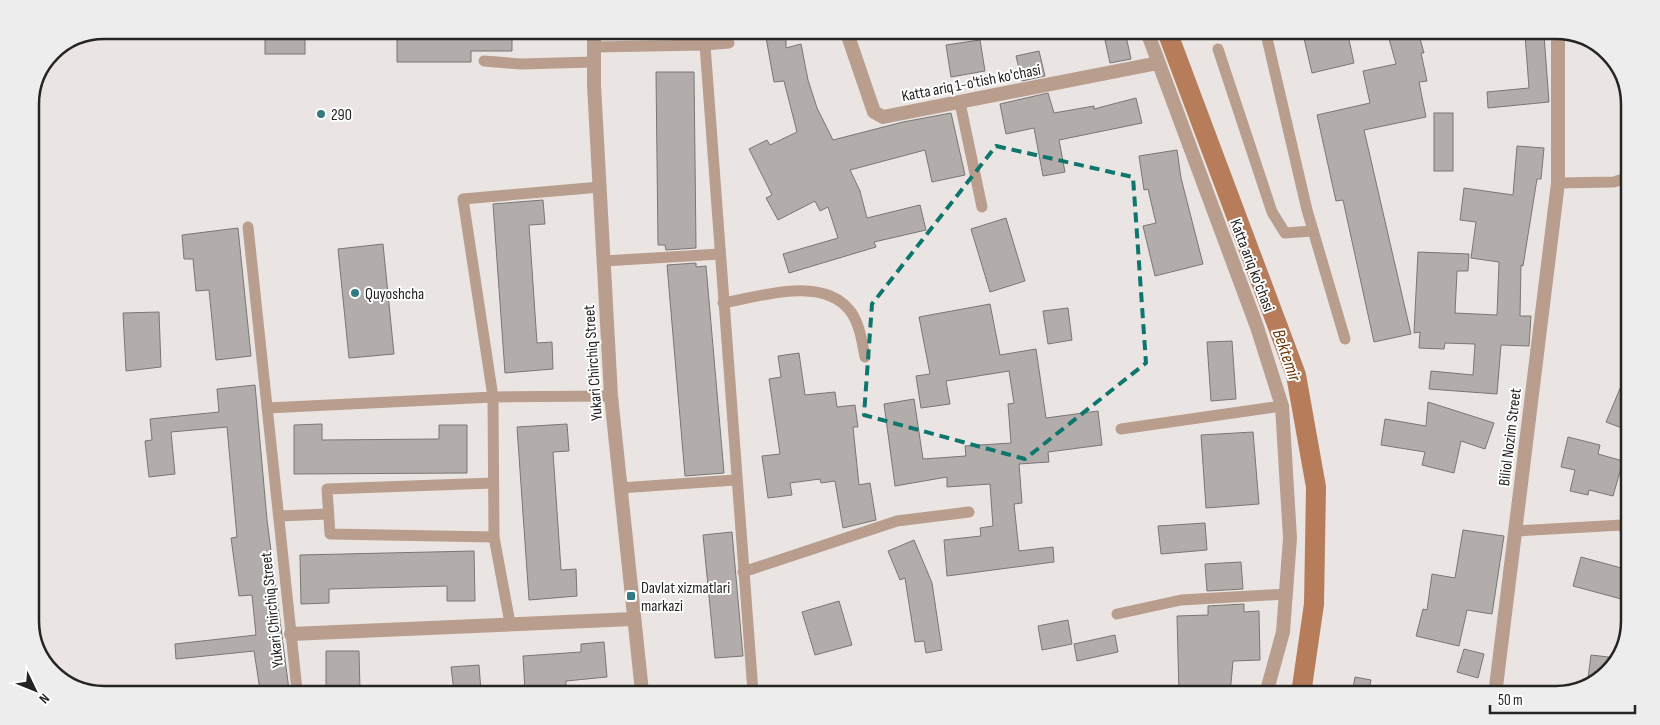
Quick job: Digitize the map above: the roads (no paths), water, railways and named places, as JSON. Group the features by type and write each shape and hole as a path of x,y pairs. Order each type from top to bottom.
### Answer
{"street":[{"name":"Yukari Chirchiq Street","path":"594,39 611,396 641,686"},
{"name":"Katta ariq 1-o'tish ko'chasi","path":"849,39 863,82 877,115 888,116 1158,63"},
{"name":"Katta ariq ko'chasi","path":"1150,39 1257,327 1282,406 1290,538 1283,632 1268,686"},
{"name":"Biliol Nozim Street","path":"1496,686 1558,183 1558,39"},
{"path":"292,634 510,623 633,620"}],"lane":[{"path":"1267,39 1314,231 1345,339"},
{"path":"705,44 752,686"},
{"path":"594,47 729,44"},
{"path":"1218,49 1272,212 1285,233 1314,231"},
{"path":"484,61 521,64 594,62"},
{"path":"960,103 982,207"},
{"path":"1558,183 1614,182 1621,180"},
{"path":"510,623 494,537 492,483 493,397 463,199 600,187"},
{"name":"Yukari Chirchiq Street","path":"248,227 297,686"},
{"path":"604,261 720,254"},
{"path":"723,302 799,289 837,298 852,313 859,329 864,357"},
{"path":"268,408 493,397 611,396"},
{"path":"1121,429 1282,406"},
{"path":"620,488 736,480"},
{"path":"492,483 327,489 330,534 494,537"},
{"path":"743,572 897,521 969,512"},
{"path":"279,516 328,514"},
{"path":"1515,531 1621,525"},
{"path":"1117,614 1181,600 1286,594"}],"waterway":[{"name":"Bektemir","path":"1170,39 1296,375 1316,487 1314,604 1302,686"}],"place":[{"name":"290","path":"321,114"},
{"name":"Quyoshcha","path":"355,293"},
{"name":"Davlat xizmatlari markazi","path":"631,596"}]}
